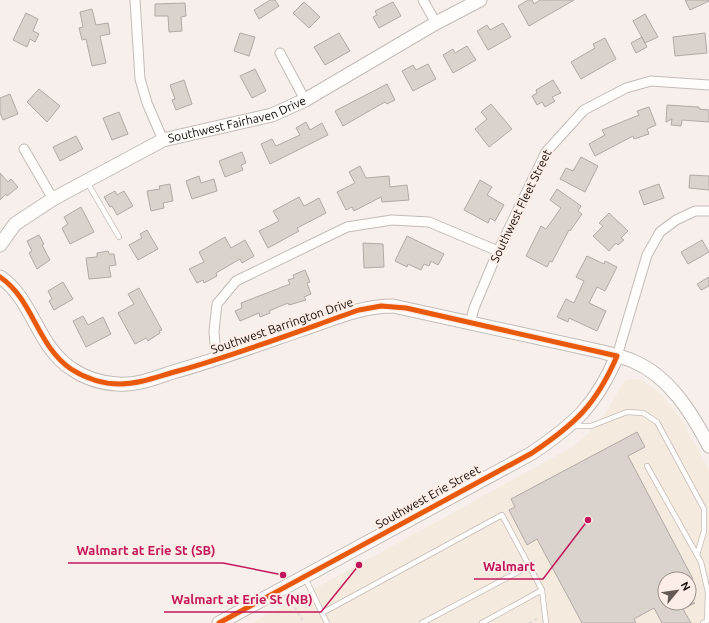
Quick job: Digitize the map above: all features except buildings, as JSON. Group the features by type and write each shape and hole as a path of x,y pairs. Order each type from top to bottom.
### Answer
{"street":[{"path":"135,0 140,79 147,103 164,140"},
{"path":"423,0 436,23"},
{"name":"Southwest Fairhaven Drive","path":"0,245 14,224 86,181 164,140 272,115 305,100 436,23 480,0"},
{"path":"280,52 305,100"},
{"name":"Southwest Fleet Street","path":"470,323 474,308 498,251 546,152 584,110 626,88 651,81 709,85"},
{"path":"24,149 53,200"},
{"name":"Southwest Erie Street","path":"219,623 532,453 570,426 582,415 601,391 617,356 647,255 660,232 676,220 695,211 709,211"},
{"path":"220,358 215,345 214,331 217,304 236,281 348,227 392,220 429,222 498,251"},
{"name":"Southwest Barrington Drive","path":"0,277 10,284 21,298 46,343 57,357 70,369 101,382 118,384 134,383 220,358 369,307 400,307 617,356 643,367 669,387 684,403 709,446"}],"lane":[{"path":"86,181 119,237"},
{"path":"570,426 591,426 627,412 643,413 657,422 704,509 704,531 697,555"},
{"path":"647,466 701,562 708,592 707,621 703,623"},
{"path":"322,613 502,515 542,590 546,623"},
{"path":"422,623 529,566"},
{"path":"304,576 327,623"},
{"path":"482,623 542,590"}],"path":[{"path":"284,588 304,623"}],"shaded area":[{"path":"625,380 642,380 663,396 683,422 709,470 709,623 252,623 571,448 589,433 603,417"}],"cycle path":[{"path":"0,277 11,286 20,297 42,336 60,359 71,369 82,375 107,383 135,383 246,350 359,310 381,306 406,308 617,356 601,388 592,401 583,412 547,443 532,453 219,623"}],"place":[{"name":"Walmart","path":"588,520"},
{"name":"Walmart at Erie St (NB)","path":"359,565"},
{"name":"Walmart at Erie St (SB)","path":"283,575"}]}
